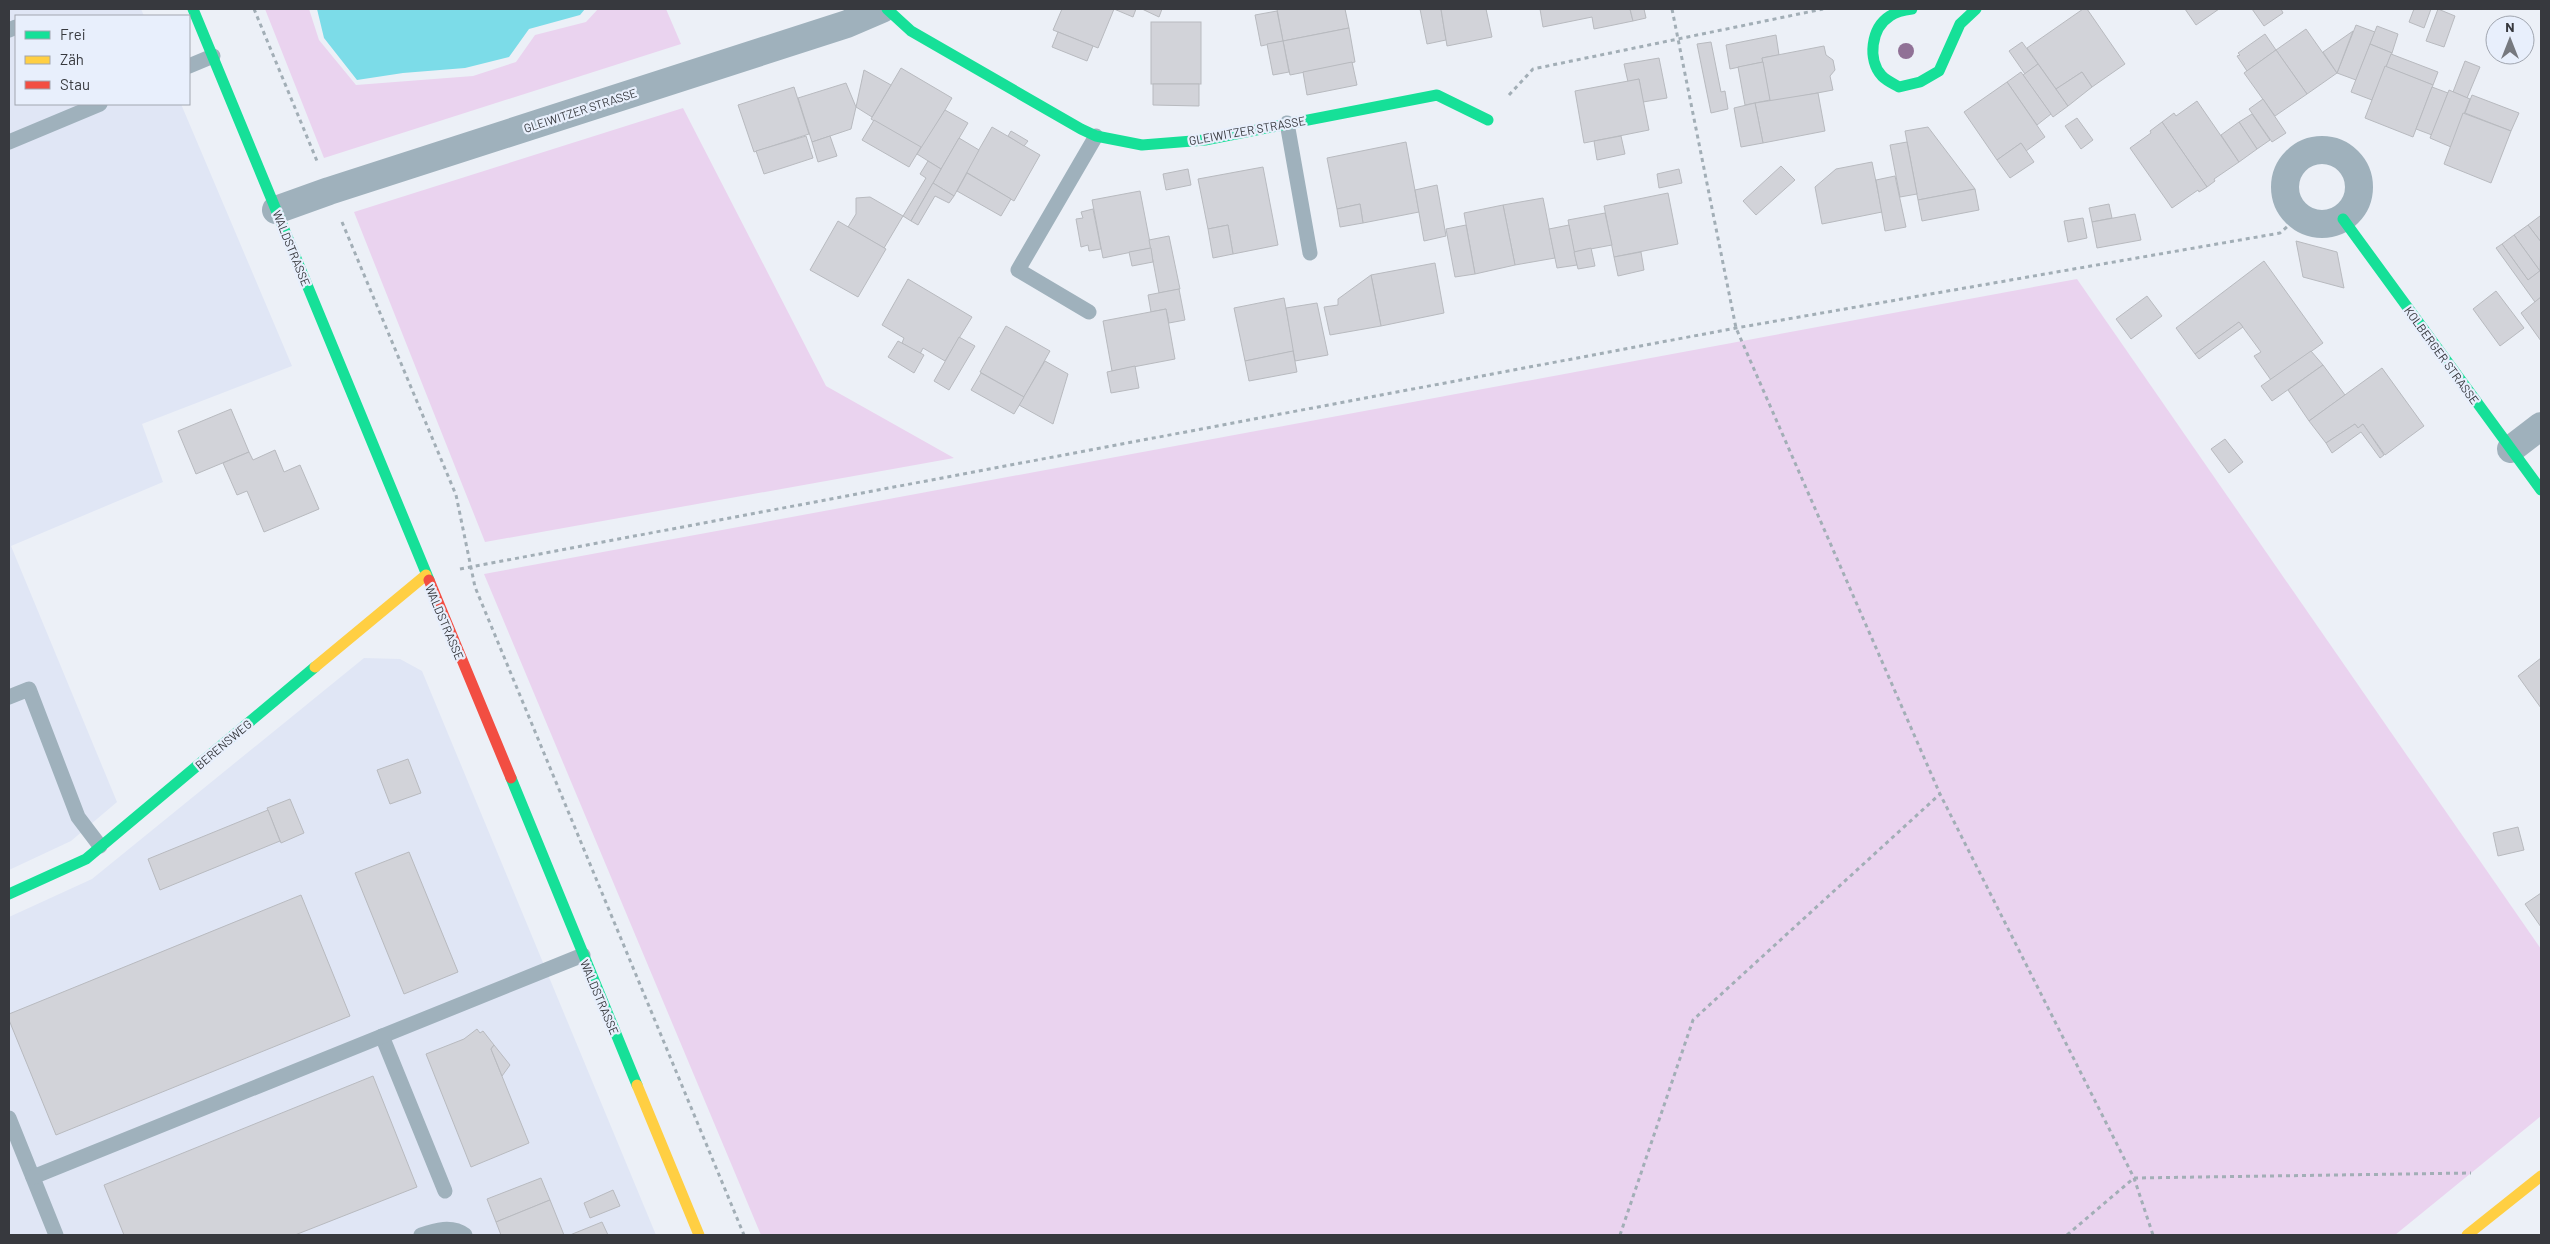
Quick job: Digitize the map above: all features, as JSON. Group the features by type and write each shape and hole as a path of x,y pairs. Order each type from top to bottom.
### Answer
{"street":[{"name":"WALDSTRASSE","path":"193,9 699,1235"},
{"name":"GLEIWITZER STRASSE","path":"276,210 330,190 846,24 882,9"},
{"name":"GLEIWITZER STRASSE","path":"886,9 912,31 1096,136 1142,145 1205,140 1437,95 1488,120"},
{"path":"1912,9 1895,12 1879,26 1873,45 1873,59 1883,76 1899,87 1920,82 1939,71 1960,24 1976,9"},
{"path":"2314,150 2335,151 2352,164 2360,183 2357,204 2343,220 2320,225 2298,217 2286,200 2285,178 2295,160 2314,150"},
{"name":"KOLBERGER STRASSE","path":"2343,220 2541,490"},
{"path":"2511,449 2541,426"},
{"name":"BERENSWEG","path":"9,894 86,859 426,575"},
{"path":"2467,1235 2541,1176"}],"lane":[{"path":"190,66 213,56"},
{"path":"9,142 98,105"},
{"path":"1287,124 1310,253"},
{"path":"1089,312 1018,270 1096,136"},
{"path":"9,697 29,689 78,817 100,846"},
{"path":"33,1177 583,955"},
{"path":"382,1036 445,1191"},
{"path":"9,1118 56,1235"},
{"path":"421,1235 441,1228 461,1232 465,1235"}],"path":[{"path":"254,9 456,495 479,596 744,1235"},
{"path":"1672,9 1736,328 1940,794 2134,1178 2153,1235"},
{"path":"1488,120 1533,69 1823,9"},
{"path":"426,575 1736,328 2280,233 2298,217"},
{"path":"1620,1235 1693,1020 1940,794"},
{"path":"2067,1235 2134,1178 2471,1173"}],"shaded area":[{"path":"9,9 141,9 144,15 15,15 15,105 181,105 292,366 142,424 163,482 11,546 117,802 71,841 9,870"},
{"path":"265,9 309,9 319,40 356,85 473,76 516,62 535,35 586,22 598,9 666,9 681,44 324,158"},
{"path":"683,108 826,386 954,458 485,542 354,212"},
{"path":"2077,279 2541,949 2541,1116 2395,1235 761,1235 484,574"},
{"path":"364,658 400,659 422,671 656,1235 9,1235 9,917 92,879"}],"water":[{"path":"317,9 585,9 580,15 529,29 509,57 465,68 403,73 357,80 324,38"}],"building":[{"path":"1062,9 1114,9 1098,48 1053,30"},
{"path":"1114,9 1136,9 1133,17"},
{"path":"1142,9 1162,9 1159,17"},
{"path":"1277,9 1345,9 1349,28 1283,41"},
{"path":"1420,9 1441,9 1446,40 1427,44"},
{"path":"1441,9 1486,9 1492,37 1447,46"},
{"path":"1540,9 1630,9 1633,21 1594,29 1592,17 1543,27"},
{"path":"1630,9 1644,9 1646,18 1633,21"},
{"path":"2083,9 2087,9 2125,64 2092,87 2082,72 2056,89 2027,48"},
{"path":"2185,9 2219,9 2196,25"},
{"path":"2252,9 2281,9 2283,13 2264,26"},
{"path":"2414,9 2431,9 2424,28 2409,22"},
{"path":"2438,9 2455,16 2444,47 2426,41"},
{"path":"1277,11 1283,41 1261,46 1255,15"},
{"path":"1151,22 1201,22 1201,84 1151,84"},
{"path":"2356,25 2375,32 2356,80 2337,73"},
{"path":"2377,26 2398,34 2392,53 2370,44"},
{"path":"1349,28 1355,62 1290,75 1283,41"},
{"path":"2306,29 2337,73 2307,94 2276,50"},
{"path":"2353,31 2337,73 2323,52"},
{"path":"1058,32 1093,46 1087,61 1052,47"},
{"path":"2265,34 2276,50 2247,71 2237,56 2240,55 2238,53"},
{"path":"1776,35 1779,55 1762,58 1763,62 1730,69 1726,45"},
{"path":"1283,41 1289,72 1273,75 1267,44"},
{"path":"1711,42 1721,92 1725,91 1728,109 1711,113 1697,44"},
{"path":"2022,42 2038,64 2025,74 2009,51"},
{"path":"2370,44 2392,53 2372,100 2351,92"},
{"path":"1824,46 1826,55 1833,60 1835,70 1830,76 1833,90 1770,102 1762,58"},
{"path":"2276,50 2307,94 2275,116 2244,73"},
{"path":"2391,54 2438,72 2433,85 2386,67"},
{"path":"1659,58 1667,98 1643,102 1639,79 1628,82 1624,64"},
{"path":"2465,61 2480,67 2467,98 2453,92"},
{"path":"1352,62 1357,85 1307,95 1303,72"},
{"path":"1763,62 1770,100 1745,105 1738,67"},
{"path":"2038,64 2068,106 2053,117 2023,75"},
{"path":"2385,66 2433,85 2413,137 2365,118"},
{"path":"901,68 952,98 922,149 871,119"},
{"path":"864,70 891,85 872,117 856,107"},
{"path":"2021,72 2051,114 2037,125 2007,82"},
{"path":"2082,72 2092,87 2068,106 2056,89"},
{"path":"1639,79 1649,130 1584,143 1575,91"},
{"path":"2007,82 2045,137 2026,151 2021,143 1997,160 1964,112"},
{"path":"846,83 856,107 851,129 812,142 798,98"},
{"path":"1153,84 1199,84 1199,106 1153,105"},
{"path":"794,87 809,134 754,152 738,105"},
{"path":"2432,87 2448,93 2432,135 2416,129"},
{"path":"2449,90 2470,99 2451,147 2430,138"},
{"path":"1818,93 1825,131 1763,143 1755,103"},
{"path":"2472,95 2519,113 2511,131 2465,113"},
{"path":"2263,99 2286,133 2272,142 2249,109"},
{"path":"2197,101 2239,162 2214,179 2215,181 2207,187 2162,122 2174,113 2176,116"},
{"path":"1755,103 1763,143 1741,147 1734,108"},
{"path":"945,110 968,123 941,169 917,154"},
{"path":"2463,113 2511,131 2491,183 2444,164"},
{"path":"2252,114 2270,140 2257,149 2239,122"},
{"path":"2077,118 2093,140 2081,149 2065,126"},
{"path":"874,120 921,147 909,167 862,140"},
{"path":"2162,122 2207,187 2199,192 2198,190 2172,208 2130,148 2151,133 2150,131"},
{"path":"2239,122 2257,149 2239,162 2221,135"},
{"path":"992,127 1040,155 1014,201 966,172"},
{"path":"1928,127 1975,189 1918,200 1905,131"},
{"path":"1011,131 1028,141 1024,146 1008,136"},
{"path":"806,136 813,158 764,174 756,151"},
{"path":"830,136 837,156 818,162 812,142"},
{"path":"1621,136 1625,154 1597,160 1594,141"},
{"path":"959,138 979,150 954,196 933,183"},
{"path":"1406,142 1419,212 1363,223 1360,204 1337,209 1327,158"},
{"path":"1907,142 1917,194 1900,197 1890,145"},
{"path":"2021,143 2034,162 2010,178 1997,160"},
{"path":"928,161 941,169 911,221 903,216 926,178 920,174"},
{"path":"1872,162 1882,212 1822,224 1815,187 1836,169"},
{"path":"1781,166 1795,180 1756,215 1743,201"},
{"path":"1263,167 1278,245 1233,254 1228,225 1208,229 1198,179"},
{"path":"1188,169 1191,185 1166,190 1163,174"},
{"path":"1679,169 1682,183 1659,188 1657,174"},
{"path":"967,173 1011,199 1001,216 957,191"},
{"path":"1895,176 1906,227 1885,231 1876,180"},
{"path":"933,183 954,196 949,203 935,196 918,225 911,221"},
{"path":"1437,185 1446,236 1424,241 1415,190"},
{"path":"1975,189 1979,210 1922,221 1918,200"},
{"path":"1140,191 1151,248 1103,258 1092,200"},
{"path":"1668,193 1678,244 1614,257 1604,206"},
{"path":"870,197 903,216 884,248 848,227 856,214 856,198"},
{"path":"1543,198 1555,258 1515,265 1503,205"},
{"path":"1360,204 1363,223 1340,227 1337,209"},
{"path":"2109,204 2112,218 2092,222 2089,208"},
{"path":"1503,205 1515,265 1475,274 1464,213"},
{"path":"1093,209 1101,249 1089,251 1088,245 1081,247 1076,219 1083,218 1081,212"},
{"path":"1605,213 1612,245 1574,252 1568,220"},
{"path":"2135,214 2141,240 2097,248 2092,222"},
{"path":"2541,217 2541,242 2528,225"},
{"path":"2083,218 2087,238 2068,242 2064,221"},
{"path":"838,221 886,249 858,297 810,270"},
{"path":"1228,225 1233,254 1213,258 1208,229"},
{"path":"1466,225 1475,274 1455,277 1446,229"},
{"path":"1569,225 1577,265 1557,268 1549,229"},
{"path":"2528,225 2541,242 2540,271 2514,235"},
{"path":"2514,235 2540,271 2528,280 2502,244"},
{"path":"1169,236 1180,289 1159,293 1149,240"},
{"path":"2296,241 2337,252 2344,288 2303,277"},
{"path":"2502,244 2528,280 2541,270 2541,297 2535,302 2496,248"},
{"path":"1151,248 1153,262 1132,266 1129,252"},
{"path":"1591,248 1595,266 1578,269 1574,252"},
{"path":"1641,252 1644,270 1618,276 1614,257"},
{"path":"2264,261 2323,343 2271,380 2254,356 2261,352 2239,322 2195,354 2176,328"},
{"path":"1435,263 1444,313 1381,326 1371,275"},
{"path":"1371,275 1381,326 1330,335 1324,307 1338,305 1338,299"},
{"path":"908,279 972,317 945,361 923,348 920,354 902,343 904,338 882,325"},
{"path":"1179,289 1185,320 1169,323 1166,309 1151,312 1148,295"},
{"path":"2496,291 2524,328 2500,346 2473,309"},
{"path":"2147,296 2162,316 2131,339 2116,319"},
{"path":"2541,297 2541,341 2521,313"},
{"path":"1284,298 1294,351 1245,361 1234,308"},
{"path":"1317,303 1328,355 1295,361 1286,308"},
{"path":"1166,309 1175,359 1112,371 1103,321"},
{"path":"2239,322 2243,327 2199,359 2195,354"},
{"path":"1006,326 1050,351 1024,397 980,372"},
{"path":"959,337 975,346 949,390 934,381"},
{"path":"898,341 924,355 914,373 888,357"},
{"path":"1293,351 1297,372 1249,381 1245,361"},
{"path":"2311,351 2323,365 2272,401 2261,386"},
{"path":"1045,361 1068,374 1053,424 1019,405"},
{"path":"2323,365 2345,395 2309,421 2288,390"},
{"path":"1135,366 1139,388 1111,393 1107,372"},
{"path":"2382,368 2424,426 2385,455 2363,424 2358,428 2355,424 2326,443 2309,421"},
{"path":"981,373 1024,397 1014,414 971,390"},
{"path":"231,409 249,452 196,474 178,431"},
{"path":"2355,424 2358,428 2363,424 2384,455 2380,458 2361,432 2332,453 2326,443"},
{"path":"2225,439 2243,462 2229,473 2211,449"},
{"path":"275,450 284,472 300,465 319,509 264,532 247,491 237,495 223,463 249,452 253,460"},
{"path":"2541,658 2541,708 2518,676"},
{"path":"408,759 421,793 390,804 377,770"},
{"path":"290,799 304,833 281,843 267,808"},
{"path":"268,810 280,841 160,890 148,859"},
{"path":"2518,827 2524,850 2498,856 2493,833"},
{"path":"409,852 458,972 404,994 355,873"},
{"path":"2541,893 2541,927 2525,904"},
{"path":"301,895 350,1016 56,1135 9,1020 9,1014"},
{"path":"477,1029 480,1033 483,1031 494,1045 491,1049 529,1143 471,1167 426,1054 464,1039"},
{"path":"494,1045 510,1065 502,1076 491,1049"},
{"path":"373,1076 417,1187 295,1235 124,1235 104,1185"},
{"path":"541,1178 550,1200 496,1222 487,1199"},
{"path":"613,1190 620,1206 590,1218 584,1203"},
{"path":"550,1200 564,1235 501,1235 496,1222"},
{"path":"602,1222 608,1235 570,1235"}],"traffic: fast":[{"path":"193,9 429,580"},
{"path":"887,9 911,31 1081,129 1096,136 1142,145 1205,140 1437,95 1488,120"},
{"path":"1912,9 1895,13 1884,21 1875,36 1873,44 1874,62 1877,69 1884,78 1899,87 1920,82 1939,71 1960,24 1976,9"},
{"path":"2343,219 2541,490"},
{"path":"9,894 86,859 315,667"},
{"path":"511,778 637,1085"}],"traffic: slow":[{"path":"315,667 426,575"},
{"path":"637,1085 699,1235"},
{"path":"2467,1235 2541,1176"}],"traffic: jam":[{"path":"429,580 511,778"}]}
